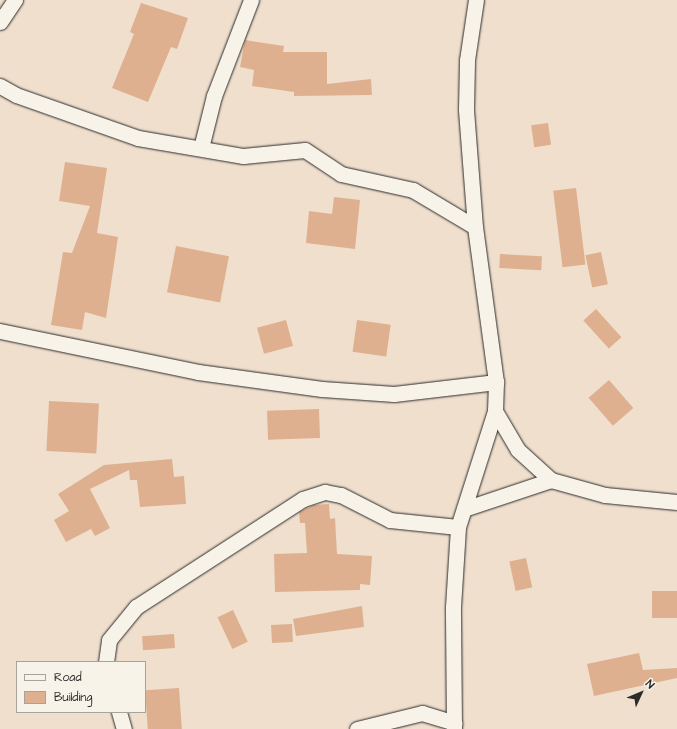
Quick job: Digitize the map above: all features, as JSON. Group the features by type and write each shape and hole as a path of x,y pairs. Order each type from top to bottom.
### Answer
{"street":[{"path":"0,22 15,0"},
{"path":"201,148 214,96 251,0"},
{"path":"356,729 422,714 454,726 453,606 458,527 495,410 496,382 475,227 466,109 467,60 476,0"},
{"path":"0,86 16,95 138,138 243,156 304,150 341,174 413,190 475,227"},
{"path":"0,331 198,372 322,389 394,394 496,382"},
{"path":"495,410 518,450 552,480 606,495 677,502"},
{"path":"464,510 552,480"},
{"path":"106,661 109,640 136,607 304,499 325,492 341,495 390,520 458,527"},
{"path":"119,713 124,729"}],"building":[{"path":"141,3 188,18 177,49 171,47 148,102 112,88 134,34 130,32"},
{"path":"245,40 284,46 283,52 327,52 327,84 371,79 372,95 294,96 294,92 252,86 254,70 240,67"},
{"path":"548,123 551,145 534,147 531,125"},
{"path":"65,162 107,168 97,233 118,237 106,318 85,312 82,330 51,325 63,252 72,253 90,206 59,201"},
{"path":"576,188 585,264 563,267 553,191"},
{"path":"334,197 360,200 355,249 306,243 309,211 332,214"},
{"path":"176,246 229,256 220,302 167,292"},
{"path":"601,252 608,284 592,288 585,255"},
{"path":"500,254 542,256 541,270 499,268"},
{"path":"596,309 621,337 609,349 583,320"},
{"path":"286,320 293,346 264,354 257,328"},
{"path":"357,320 391,325 386,356 353,352"},
{"path":"609,380 633,408 613,426 589,398"},
{"path":"49,401 99,404 96,454 46,451"},
{"path":"319,409 320,438 268,440 267,411"},
{"path":"172,459 174,477 184,476 186,504 140,507 137,480 130,480 129,470 90,489 110,528 95,536 91,529 66,542 54,520 69,511 58,494 104,465"},
{"path":"329,504 330,519 335,518 337,554 372,556 370,585 360,584 360,590 275,592 274,554 307,553 305,523 300,523 299,512 314,505"},
{"path":"526,558 532,587 516,591 509,562"},
{"path":"652,591 677,591 677,618 652,618"},
{"path":"362,606 364,627 296,636 293,619"},
{"path":"233,610 248,642 232,649 218,617"},
{"path":"292,624 293,642 272,643 271,625"},
{"path":"174,634 175,648 143,650 142,636"},
{"path":"639,653 643,670 677,668 677,678 594,696 587,664"},
{"path":"179,688 182,729 148,729 146,690"}]}
